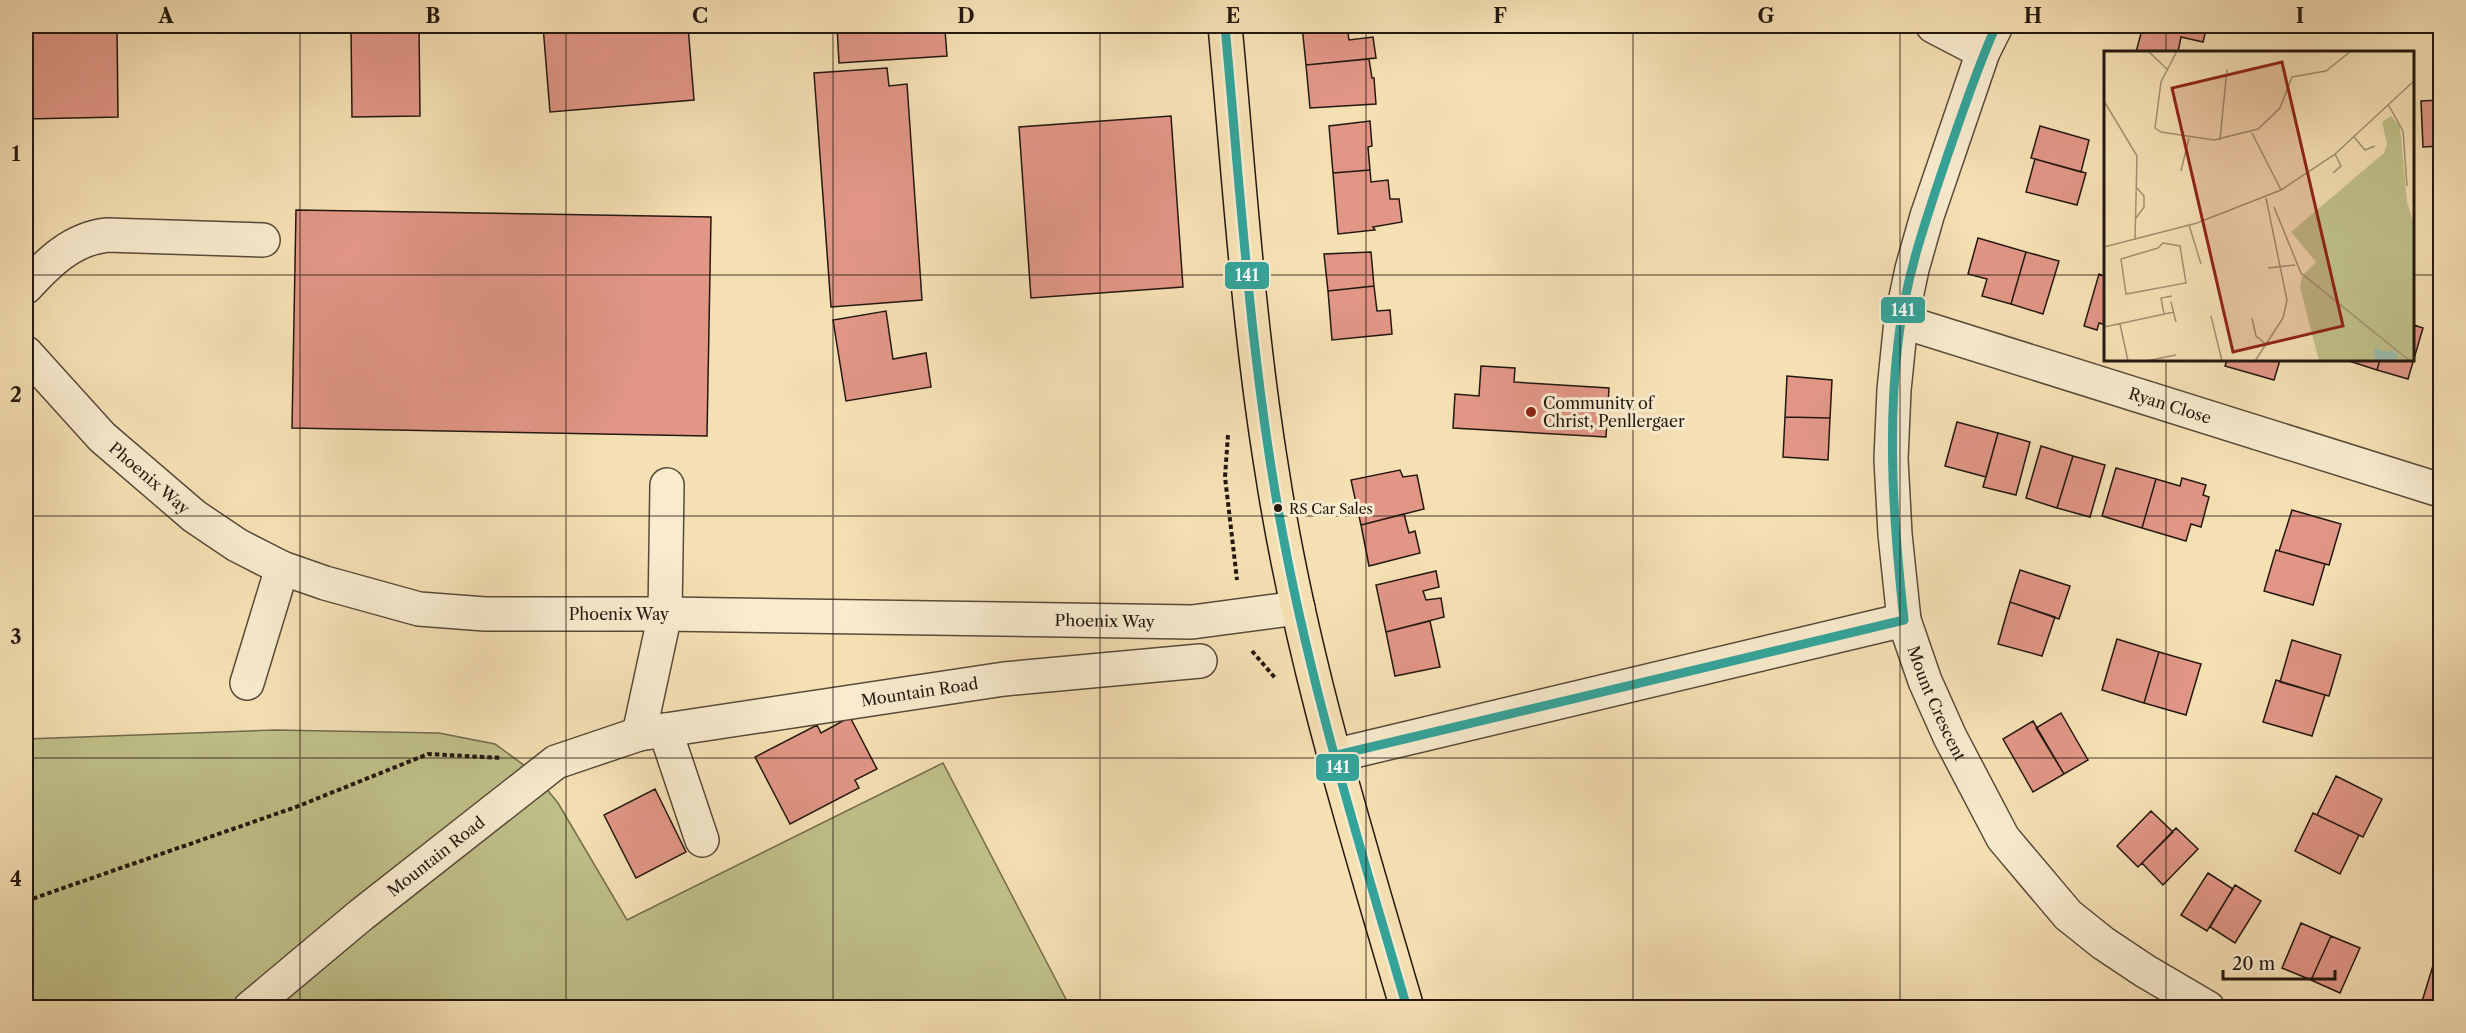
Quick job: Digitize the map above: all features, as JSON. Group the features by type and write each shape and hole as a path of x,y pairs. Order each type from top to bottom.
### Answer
{"main road":[{"path":"1225,26 1252,325 1272,472 1298,608 1333,756 1407,1008"}],"street":[{"path":"1934,26 1989,39"},
{"name":"Mount Crescent","path":"1989,39 1927,216 1912,269 1901,321 1894,390 1891,459 1894,534 1904,620 1925,681 1950,737 2003,838 2068,915 2103,943 2145,971 2208,1008"},
{"path":"26,287 49,263 69,247 96,236 263,240"},
{"name":"Ryan Close","path":"1901,321 2440,490"},
{"name":"Phoenix Way","path":"26,353 102,437 194,516 237,545 282,568 348,591 439,612 1192,622 1298,608"},
{"path":"667,484 665,614 652,732 702,840"},
{"path":"247,683 282,568"},
{"path":"1333,756 1904,620"},
{"name":"Mountain Road","path":"250,1008 361,915 556,762 652,732 1004,679 1200,661"}],"path":[{"path":"26,901 296,807 428,754 556,762"}],"green space":[{"path":"274,730 439,733 495,744 532,771 558,803 627,920 943,763 1070,1007 26,1007 26,739"}],"building":[{"path":"26,26 117,26 118,117 26,119"},
{"path":"351,26 419,26 420,116 352,117"},
{"path":"543,26 688,26 694,100 550,112"},
{"path":"837,26 1008,26 945,30 947,56 839,63"},
{"path":"1302,26 1347,26 1349,40 1373,37 1376,58 1306,65"},
{"path":"2143,26 2207,26 2203,42 2181,37 2178,51 2136,51"},
{"path":"1369,59 1372,78 1374,78 1376,104 1310,108 1306,65"},
{"path":"887,68 889,86 907,84 922,300 831,307 814,73"},
{"path":"2440,100 2440,146 2423,147 2421,101"},
{"path":"1171,116 1183,287 1031,298 1019,127"},
{"path":"1370,121 1372,146 1368,147 1370,170 1333,173 1329,126"},
{"path":"2040,126 2089,140 2081,172 2031,158"},
{"path":"2035,159 2086,173 2077,205 2026,192"},
{"path":"1370,170 1371,182 1388,180 1390,199 1399,199 1402,222 1373,227 1375,230 1338,234 1333,173"},
{"path":"296,210 711,217 707,436 292,428"},
{"path":"1978,238 2026,252 2011,304 1982,296 1987,279 1968,274"},
{"path":"1371,252 1374,286 1328,291 1324,254"},
{"path":"2026,252 2059,261 2043,314 2011,304"},
{"path":"2099,274 2104,276 2104,324 2099,323 2097,330 2084,326"},
{"path":"1374,286 1377,311 1390,310 1392,334 1332,340 1328,291"},
{"path":"886,311 893,359 926,353 931,387 846,401 833,320"},
{"path":"2415,325 2423,328 2415,356"},
{"path":"2440,325 2440,378 2438,378"},
{"path":"2226,362 2279,362 2274,380 2225,366"},
{"path":"2352,362 2379,362 2377,370"},
{"path":"2379,362 2413,362 2408,379 2377,370"},
{"name":"Community of Christ, Penllergaer","path":"1481,366 1515,368 1514,382 1609,388 1606,437 1453,428 1455,394 1479,396"},
{"path":"1787,376 1832,380 1830,418 1785,417"},
{"path":"1785,417 1830,418 1828,460 1783,457"},
{"path":"1957,422 1998,433 1986,477 1945,466"},
{"path":"1998,433 2030,442 2016,495 1983,487"},
{"path":"2041,446 2073,456 2057,508 2026,498"},
{"path":"2073,456 2105,465 2090,517 2057,508"},
{"path":"2116,468 2156,479 2142,528 2102,516"},
{"path":"1400,470 1403,477 1417,475 1424,509 1361,525 1351,480"},
{"path":"2182,478 2206,485 2203,495 2209,497 2201,527 2191,524 2186,541 2142,528 2156,479 2180,486"},
{"path":"2292,510 2341,524 2329,565 2279,551"},
{"path":"1404,514 1409,533 1415,531 1420,553 1369,566 1361,525"},
{"path":"2276,550 2325,564 2313,605 2264,591"},
{"path":"2020,570 2070,586 2059,619 2010,602"},
{"path":"1436,571 1439,587 1423,591 1426,600 1441,598 1444,617 1386,632 1376,585"},
{"path":"2010,602 2055,617 2042,656 1998,644"},
{"path":"1430,621 1440,667 1395,676 1386,632"},
{"path":"2117,639 2159,652 2144,703 2102,690"},
{"path":"2292,640 2341,655 2329,696 2280,682"},
{"path":"2159,652 2201,664 2186,715 2144,703"},
{"path":"2276,680 2325,695 2312,736 2263,722"},
{"path":"2061,713 2088,760 2064,774 2036,728"},
{"path":"850,717 877,769 855,780 859,788 790,824 755,757 817,725 821,733"},
{"path":"2033,721 2064,774 2033,792 2003,739"},
{"path":"2336,776 2382,799 2363,837 2317,815"},
{"path":"655,789 686,852 636,878 604,815"},
{"path":"2151,811 2173,832 2138,867 2117,846"},
{"path":"2313,813 2359,835 2340,874 2295,851"},
{"path":"2176,828 2198,849 2163,885 2142,863"},
{"path":"2208,873 2233,889 2207,931 2181,915"},
{"path":"2235,885 2261,901 2235,943 2210,927"},
{"path":"2301,923 2331,936 2311,980 2282,968"},
{"path":"2331,936 2360,948 2340,993 2311,980"},
{"path":"2439,946 2440,1008 2420,1008"}],"transit line":[{"name":"141","path":"1225,26 1255,349 1284,541 1324,717 1407,1008"},
{"name":"141","path":"1333,756 1904,620 1897,551 1892,447 1895,378 1901,319 1911,271 1932,201 1970,90 1996,26"}],"place":[{"name":"Community of Christ, Penllergaer","path":"1531,412"},
{"name":"RS Car Sales","path":"1278,508"}]}
